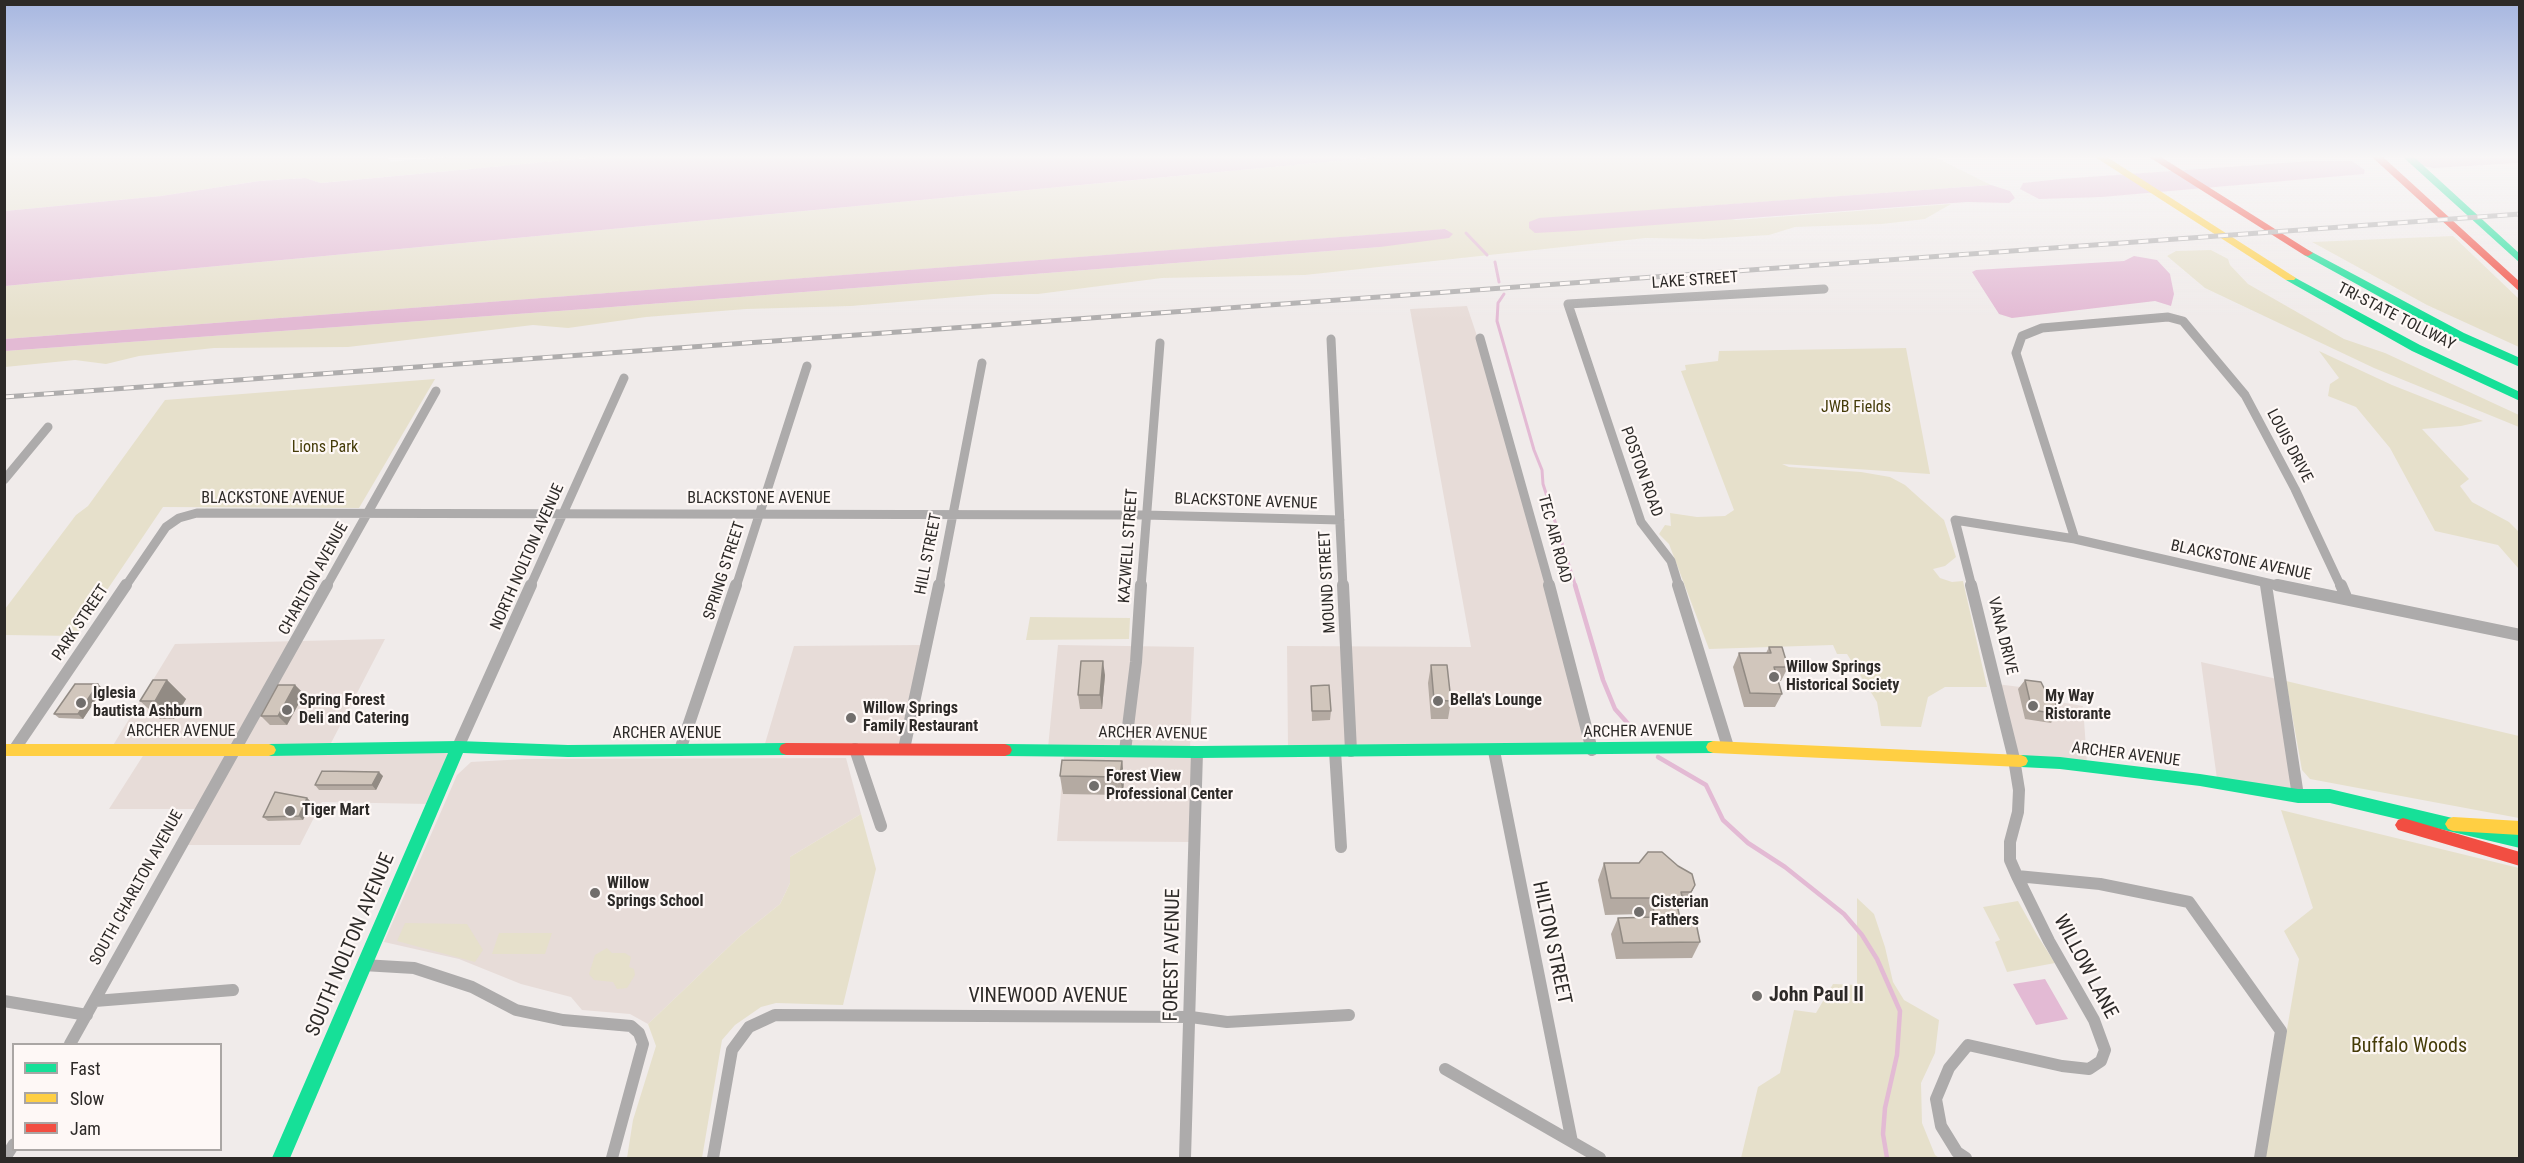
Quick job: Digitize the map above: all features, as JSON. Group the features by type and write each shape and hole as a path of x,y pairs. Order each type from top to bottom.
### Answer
{"main road":[{"name":"TRI-STATE TOLLWAY","path":"2184,211 2329,301 2416,348 2520,397"},
{"name":"TRI-STATE TOLLWAY","path":"2241,211 2316,258 2460,336 2520,363"},
{"path":"2435,211 2520,289"},
{"path":"2467,211 2520,260"},
{"name":"ARCHER AVENUE","path":"9,750 234,748 351,750 458,747 568,751 904,749 1197,752 1728,747 2014,759 2200,780 2298,796 2330,796 2520,841"},
{"name":"SOUTH NOLTON AVENUE","path":"281,1158 458,747"},
{"name":"ARCHER AVENUE","path":"2298,796 2333,808 2520,857"},
{"path":"2453,824 2520,828"}],"street":[{"name":"LAKE STREET","path":"1568,304 1824,289"},
{"name":"POSTON ROAD","path":"1568,304 1641,522 1671,561 1728,747"},
{"name":"LOUIS DRIVE","path":"2075,539 2016,353 2022,336 2042,328 2168,317 2183,321 2245,395 2295,489 2347,599"},
{"name":"TEC AIR ROAD","path":"1480,338 1539,545 1592,750"},
{"name":"MOUND STREET","path":"1331,339 1351,751"},
{"name":"KAZWELL STREET","path":"1125,751 1136,662 1145,514 1160,343"},
{"name":"HILL STREET","path":"904,749 927,647 982,363"},
{"name":"SPRING STREET","path":"680,750 807,366"},
{"name":"NORTH NOLTON AVENUE","path":"458,747 624,378"},
{"name":"CHARLTON AVENUE","path":"234,748 436,392"},
{"path":"4,480 48,427"},
{"name":"BLACKSTONE AVENUE","path":"179,518 197,513 760,513 1145,514 1340,520"},
{"name":"PARK STREET","path":"9,750 166,527 179,518"},
{"name":"BLACKSTONE AVENUE","path":"1955,520 2075,539 2266,583 2520,635"},
{"name":"VANA DRIVE","path":"1955,520 2014,759"},
{"path":"2266,583 2298,796"},
{"name":"SOUTH CHARLTON AVENUE","path":"71,1043 234,748"},
{"path":"855,749 881,826"},
{"path":"1335,751 1341,847"},
{"name":"HILTON STREET","path":"1494,751 1572,1142"},
{"name":"FOREST AVENUE","path":"1185,1158 1191,1017 1197,752"},
{"name":"WILLOW LANE","path":"1966,1158 1957,1152 1941,1126 1936,1100 1949,1068 1968,1045 2062,1066 2089,1069 2101,1061 2105,1050 2094,1020 2049,941 2010,860 2010,842 2018,812 2019,790 2014,759"},
{"path":"2017,876 2100,884 2189,902 2280,1030 2259,1158"},
{"path":"363,965 414,968 472,987 516,1010 563,1020 631,1026 639,1033 643,1044 612,1158"},
{"path":"94,1001 233,990"},
{"path":"4,1001 87,1015"},
{"name":"VINEWOOD AVENUE","path":"712,1158 732,1050 749,1027 775,1015 1191,1017 1227,1022 1349,1015"},
{"path":"1445,1069 1600,1158"}],"shaded area":[{"path":"5,211 801,211 5,286"},
{"path":"1631,211 1841,211 1535,233 1529,228 1529,222 1539,218"},
{"path":"1445,229 1453,234 1449,238 1380,247 586,309 5,351 5,339"},
{"path":"2134,256 2157,260 2170,274 2174,294 2171,306 2155,301 2012,318 1999,314 1972,272 2124,261"},
{"path":"1467,306 1485,360 1591,747 1288,749 1287,646 1471,647 1410,309"},
{"path":"385,639 330,745 112,747 175,644"},
{"path":"922,645 906,747 764,747 794,646"},
{"path":"1058,645 1194,647 1190,749 1195,756 1191,842 1057,841 1064,756 1048,748"},
{"path":"2201,662 2277,679 2295,793 2217,779"},
{"path":"1996,684 2037,689 2042,699 2083,706 2087,763 2014,756"},
{"path":"454,750 429,804 322,802 300,845 181,845 201,809 109,809 146,751"},
{"name":"Willow Springs School","path":"846,758 861,814 790,857 790,883 780,904 739,937 648,1024 630,1014 582,1010 571,997 521,984 459,959 384,942 457,775 471,762 525,759"},
{"path":"2045,979 2068,1019 2036,1025 2013,984"}],"green space":[{"path":"801,211 1695,211 1736,220 1853,211 1938,211 1925,219 1882,224 1795,227 1769,235 1704,239 1646,238 1305,275 1162,278 1038,294 993,294 851,306 746,309 646,317 568,328 533,325 348,347 214,348 139,356 106,364 75,360 5,367 5,351 586,309 1380,247 1448,229 5,339 5,286"},
{"path":"2453,236 2519,299 2519,347 2427,305 2312,242"},
{"path":"2211,250 2228,259 2230,265 2248,284 2344,339 2385,353 2519,415 2519,427 2374,368 2205,288 2167,256 2176,251"},
{"name":"JWB Fields","path":"1906,348 1930,474 1782,464 1789,467 1861,472 1890,477 1905,485 1944,520 1956,557 1945,566 1933,569 1940,578 1952,582 1963,581 1987,687 1945,687 1928,697 1921,727 1881,726 1877,702 1847,654 1837,654 1833,645 1709,649 1669,544 1659,534 1665,525 1671,526 1670,513 1697,517 1725,516 1734,510 1681,371 1686,370 1685,365 1718,361 1719,351"},
{"path":"2319,351 2392,385 2483,421 2461,426 2422,429 2469,479 2460,486 2472,502 2509,522 2519,532 2519,569 2498,545 2435,531 2390,448 2356,407 2328,396 2330,384 2339,378"},
{"name":"Lions Park","path":"435,379 359,508 163,507 76,636 5,635 5,609 76,515 88,506 165,400"},
{"path":"1030,617 1130,618 1129,639 1026,640"},
{"path":"2286,681 2519,736 2519,818 2310,779 2302,770"},
{"name":"Buffalo Woods","path":"2281,810 2519,868 2519,1158 2265,1158 2299,959 2284,931 2313,908"},
{"path":"861,814 876,869 843,1005 776,1003 761,1007 735,1025 722,1040 702,1158 627,1158 633,1120 656,1046 648,1024 739,937 780,904 790,883 790,857"},
{"path":"1857,898 1874,914 1893,982 1904,1000 1939,1020 1935,1053 1921,1083 1922,1123 1935,1155 1939,1158 1741,1158 1758,1087 1780,1073 1794,1010 1816,1013 1833,984 1857,985"},
{"path":"2018,901 2055,963 2007,972 1995,942 2000,940 1983,907"},
{"path":"405,923 467,924 483,950 475,962 397,941"},
{"path":"499,933 552,933 545,954 492,954"},
{"path":"607,948 612,953 625,953 631,957 629,967 634,969 635,975 627,988 617,989 613,982 594,980 589,974 595,955"}],"building":[{"path":"1769,647 1782,647 1788,667 1774,667 1782,694 1750,693 1739,653 1771,653"},
{"path":"1081,661 1103,661 1100,695 1078,695"},
{"path":"1431,665 1447,665 1451,701 1434,700"},
{"path":"153,680 167,680 155,701 140,701"},
{"path":"2025,680 2041,682 2048,696 2054,697 2058,714 2032,710"},
{"path":"75,684 98,684 78,714 54,714"},
{"path":"278,685 295,685 278,716 261,716"},
{"path":"1329,685 1331,711 1312,711 1311,686"},
{"path":"1062,760 1122,761 1120,777 1060,776"},
{"path":"322,771 379,772 372,785 315,785"},
{"name":"Tiger Mart","path":"275,792 307,798 299,816 263,817"},
{"path":"1648,852 1662,852 1678,866 1692,874 1695,885 1691,892 1681,892 1683,900 1676,900 1680,918 1695,918 1700,942 1623,943 1618,918 1655,917 1651,898 1611,898 1604,863 1639,863"}],"waterway":[{"path":"1466,233 1487,255"},
{"path":"1495,262 1499,282"},
{"path":"1504,294 1498,303 1497,321 1534,450 1542,470 1543,484 1576,587"},
{"path":"1575,585 1603,680 1615,709 1631,727"},
{"path":"1658,757 1706,785 1723,820 1748,843 1785,867 1844,914 1862,935 1877,959 1900,1011 1897,1055 1885,1108 1883,1134 1887,1158"}],"railway":[{"path":"4,397 2520,214"}],"traffic: fast":[{"path":"2467,211 2520,260"},
{"path":"2308,253 2460,336 2520,363"},
{"path":"2290,278 2416,348 2520,397"},
{"path":"281,1158 458,747"},
{"path":"269,750 458,747 568,751 786,749"},
{"path":"1005,750 1197,752 1713,747"},
{"path":"2021,761 2060,763 2200,780 2298,796 2330,796 2520,841"}],"traffic: slow":[{"path":"2185,211 2290,278"},
{"path":"1713,747 2021,761"},
{"path":"4,750 269,750"},
{"path":"2453,824 2520,828"}],"traffic: jam":[{"path":"2241,211 2308,253"},
{"path":"2436,211 2520,289"},
{"path":"786,749 1005,750"},
{"path":"2403,825 2520,859"}],"place":[{"name":"Willow Springs Historical Society","path":"1774,677"},
{"name":"Bella's Lounge","path":"1438,701"},
{"name":"Iglesia bautista Ashburn","path":"81,703"},
{"name":"My Way Ristorante","path":"2033,706"},
{"name":"Spring Forest Deli and Catering","path":"287,710"},
{"name":"Willow Springs Family Restaurant","path":"851,718"},
{"name":"Forest View Professional Center","path":"1094,786"},
{"name":"Tiger Mart","path":"290,811"},
{"name":"Willow Springs School","path":"595,893"},
{"name":"Cisterian Fathers","path":"1639,912"},
{"name":"John Paul II","path":"1757,996"}]}
